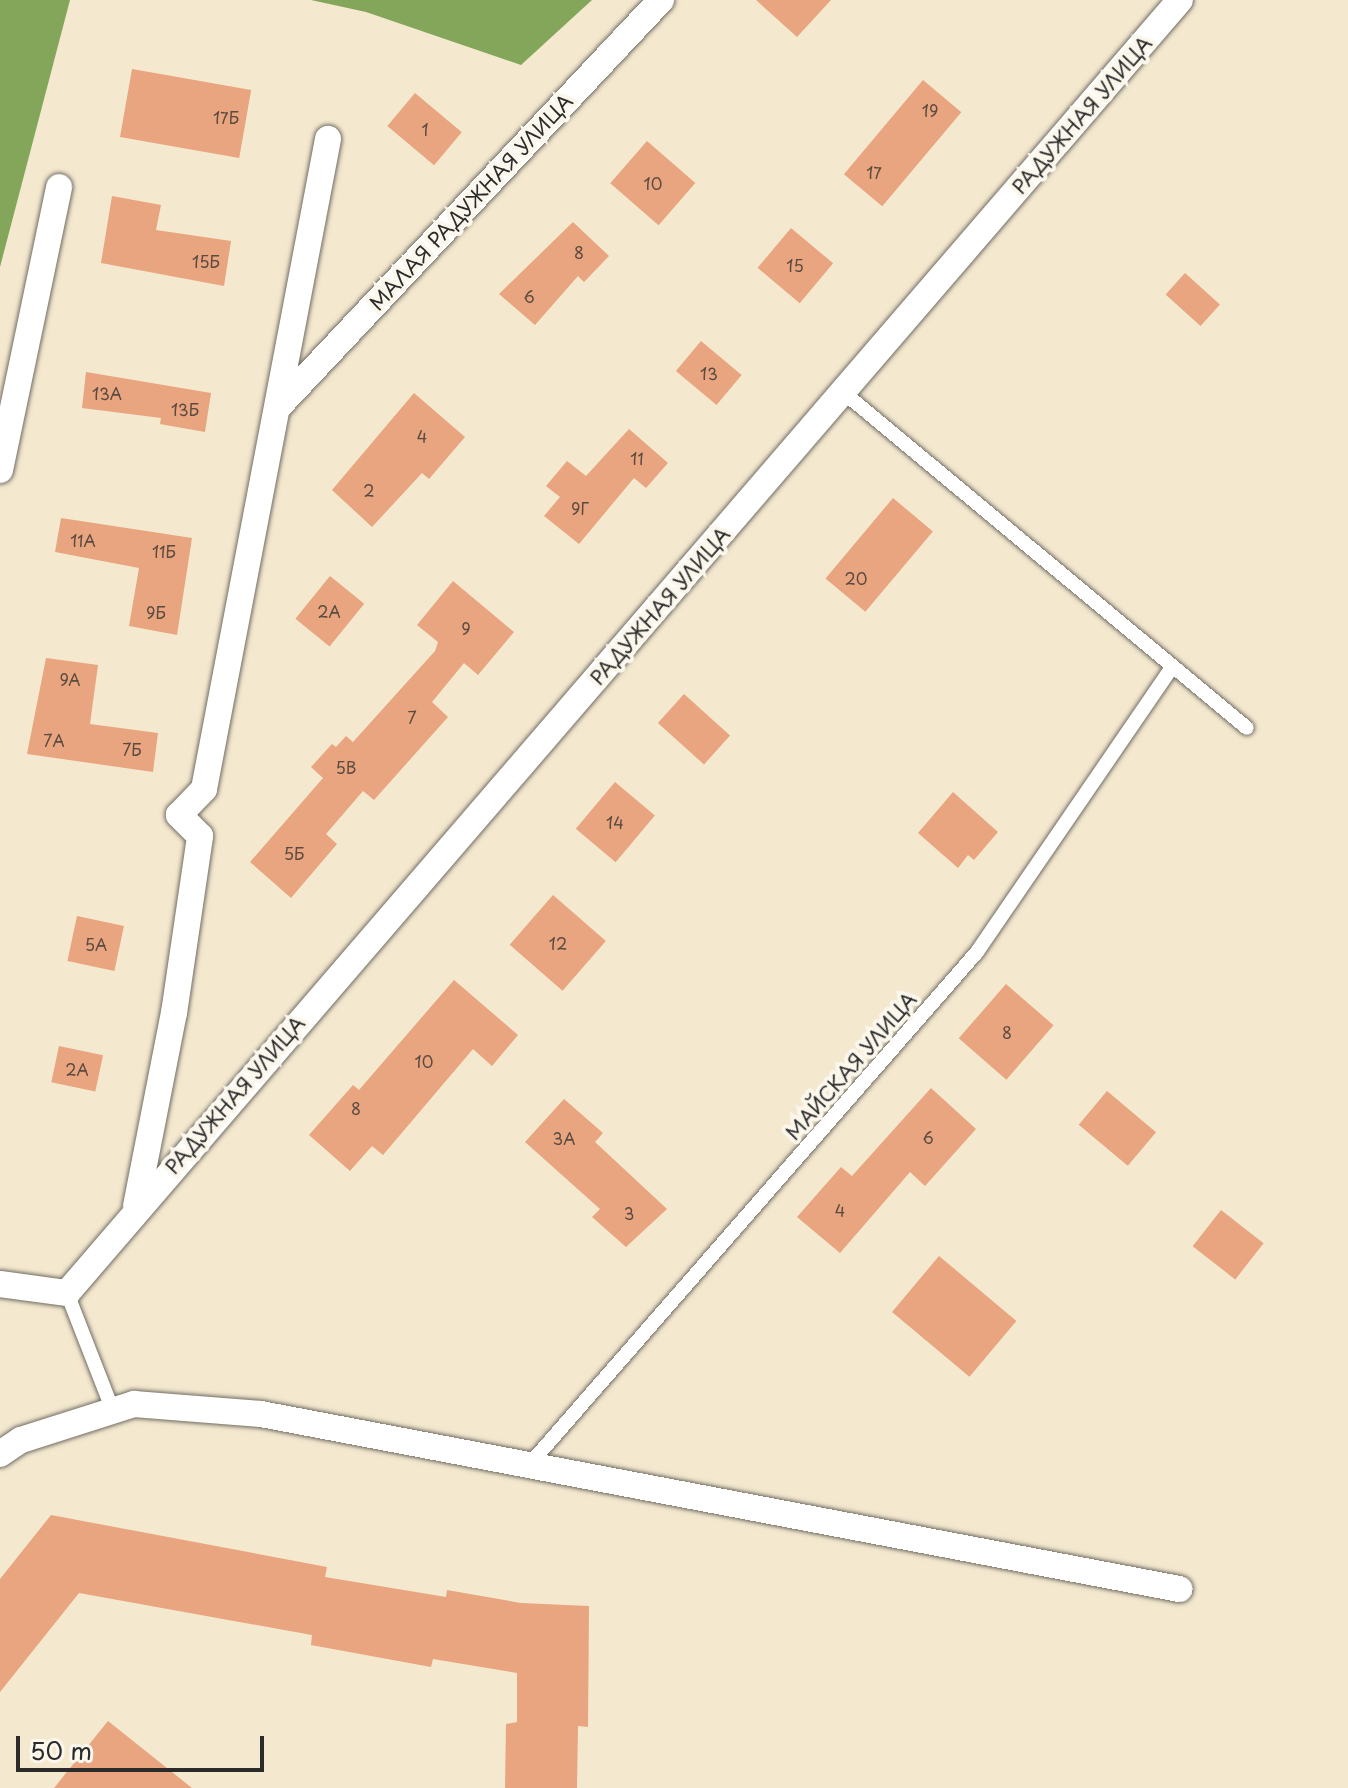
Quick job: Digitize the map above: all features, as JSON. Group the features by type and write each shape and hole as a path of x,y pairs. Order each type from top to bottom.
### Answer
{"street":[{"name":"МАЛАЯ РАДУЖНАЯ УЛИЦА","path":"280,405 661,0"},
{"name":"РАДУЖНАЯ УЛИЦА","path":"67,1293 136,1209 1180,0"},
{"path":"136,1209 174,1013 200,836 179,815 204,789 280,405 328,139"},
{"path":"0,470 59,187"},
{"path":"0,1284 67,1293"},
{"path":"0,1454 21,1440 134,1404 261,1414 1179,1589"}],"lane":[{"path":"843,392 1171,669 1247,728"},
{"name":"МАЙСКАЯ УЛИЦА","path":"529,1465 977,952 1171,669"},
{"path":"67,1293 113,1411"}],"green space":[{"path":"0,0 70,0 0,267"},
{"path":"311,0 592,0 521,65 366,12"}],"building":[{"path":"756,0 831,0 797,37"},
{"path":"132,69 251,90 239,158 120,137"},
{"path":"923,80 961,112 882,206 844,174"},
{"path":"415,93 462,132 434,165 387,126"},
{"path":"647,141 695,183 659,225 610,183"},
{"path":"112,196 161,205 156,230 231,241 224,286 101,263"},
{"path":"573,222 609,256 584,282 578,276 535,325 499,294"},
{"path":"791,228 833,263 800,303 758,268"},
{"path":"1185,273 1220,304 1201,326 1166,295"},
{"path":"701,341 742,375 717,405 676,371"},
{"path":"86,372 211,393 205,432 160,424 161,418 82,408"},
{"path":"414,393 465,437 429,479 422,473 372,527 332,490"},
{"path":"629,429 668,463 646,488 634,478 579,544 544,516 560,497 546,486 567,461 586,476"},
{"path":"893,498 933,531 865,612 826,578"},
{"path":"61,518 192,538 177,635 129,626 139,568 55,552"},
{"path":"330,576 364,604 330,646 295,619"},
{"path":"453,581 514,632 478,675 464,663 432,702 448,717 374,800 363,791 326,834 337,844 291,898 250,862 323,778 311,767 332,744 336,747 346,736 353,742 435,651 438,642 417,625"},
{"path":"46,658 98,665 90,724 158,733 153,772 27,754"},
{"path":"684,694 730,735 704,764 658,723"},
{"path":"615,782 655,815 616,862 576,829"},
{"path":"953,792 998,832 974,860 968,855 958,868 918,833"},
{"path":"553,895 606,941 563,991 510,945"},
{"path":"77,916 124,926 114,971 67,961"},
{"path":"454,980 518,1035 492,1066 473,1049 383,1155 372,1146 350,1171 309,1135 353,1085 359,1090"},
{"path":"1006,984 1054,1025 1006,1080 959,1038"},
{"path":"59,1046 103,1055 95,1092 51,1082"},
{"path":"931,1088 976,1129 925,1186 910,1172 840,1253 797,1217 841,1167 852,1176"},
{"path":"1107,1091 1156,1132 1128,1166 1079,1125"},
{"path":"564,1099 603,1133 595,1142 667,1209 626,1247 592,1217 600,1209 525,1142"},
{"path":"1221,1210 1264,1243 1235,1279 1193,1246"},
{"path":"939,1256 1016,1321 969,1377 892,1312"},
{"path":"51,1515 327,1567 325,1577 446,1597 447,1590 521,1603 589,1606 588,1727 578,1726 577,1788 505,1788 506,1724 517,1722 517,1673 433,1659 431,1667 311,1645 312,1635 79,1593 0,1692 0,1579"},
{"path":"108,1721 192,1788 54,1788"}]}
